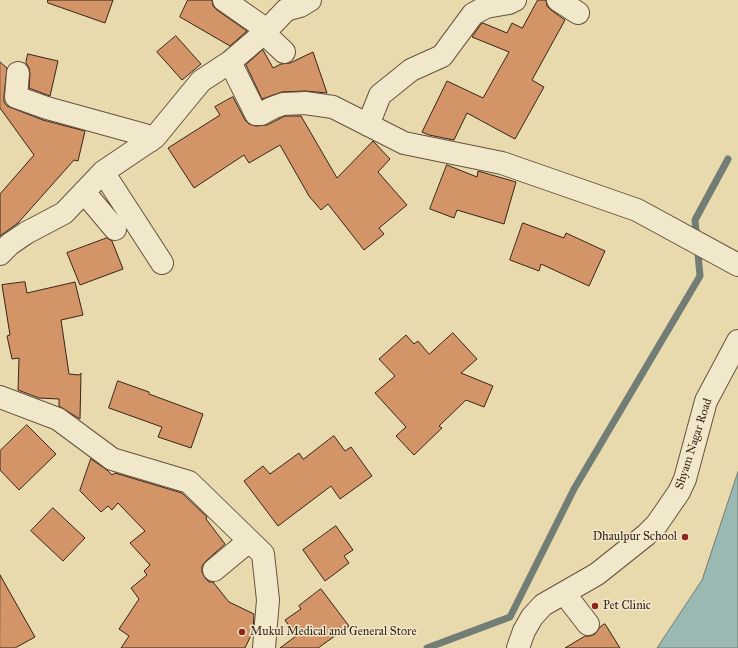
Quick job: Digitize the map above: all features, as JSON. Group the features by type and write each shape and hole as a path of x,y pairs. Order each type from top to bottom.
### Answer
{"street":[{"path":"224,0 266,31 284,52"},
{"path":"368,124 380,95 411,70 442,56 473,14 486,7 509,3 515,0"},
{"path":"558,0 578,14"},
{"path":"0,254 10,244 26,233 64,213 103,172 150,141 201,80 230,62 266,31 286,10 300,2"},
{"path":"230,62 256,114 261,114 283,104 305,103 333,107 404,143 502,163 637,210 738,265"},
{"path":"18,73 16,97 37,105 145,135 150,141"},
{"path":"103,172 162,263"},
{"path":"84,192 115,229"},
{"name":"Shyam Nagar Road","path":"518,648 524,630 532,617 543,605 597,574 646,535 657,524 679,492 706,401 738,341"},
{"path":"0,397 58,419 112,459 189,482 263,554 268,600 264,648"},
{"path":"214,570 249,540"},
{"path":"564,594 588,624"}],"water":[{"path":"738,472 738,648 657,648 702,580"}],"building":[{"path":"48,0 113,0 105,23 48,3"},
{"path":"188,0 212,0 213,6 217,10 247,31 230,46 180,17"},
{"path":"538,0 546,0 547,6 565,20 532,80 544,87 515,139 467,113 454,140 429,135 422,132 447,81 483,98 509,52 472,37 481,24 483,23 507,33 512,23 522,28"},
{"path":"176,36 201,64 182,80 157,52"},
{"path":"263,50 273,68 281,64 290,63 313,52 327,93 305,91 282,92 262,99 246,65"},
{"path":"28,54 58,61 50,96 29,88 30,74 26,63"},
{"path":"0,62 7,68 4,102 7,106 43,120 85,131 78,161 74,160 18,223 0,236 0,194 34,155 0,108"},
{"path":"233,97 245,120 249,124 256,126 267,125 285,116 301,116 337,178 373,141 390,159 378,172 407,205 379,228 384,234 364,250 328,204 321,210 309,196 280,145 249,163 244,155 194,188 168,148 220,115 215,107"},
{"path":"447,165 477,177 478,171 516,182 504,224 457,210 454,218 430,209"},
{"path":"523,223 564,238 566,233 605,251 589,286 541,264 539,271 510,260"},
{"path":"107,238 112,241 123,269 80,285 67,253"},
{"path":"25,282 27,293 75,282 83,315 61,320 69,374 79,375 81,373 80,419 59,406 59,399 39,398 18,390 19,358 12,359 7,336 10,335 2,285"},
{"path":"453,333 477,359 461,373 493,386 484,407 466,400 439,426 442,428 414,455 396,436 406,427 375,393 395,376 379,359 406,335 414,344 418,341 429,354"},
{"path":"118,381 203,414 191,448 158,437 162,427 109,408"},
{"path":"27,425 56,454 19,490 0,470 0,451"},
{"path":"334,436 345,451 351,447 372,476 340,499 331,486 278,526 244,481 263,466 270,474 299,453 303,459"},
{"path":"91,459 112,475 115,473 182,493 207,517 206,519 225,544 206,561 202,566 202,572 205,578 209,582 213,582 229,602 254,614 253,631 245,648 121,648 129,636 119,629 139,599 131,588 147,575 144,571 150,565 130,543 145,531 118,503 112,510 108,506 101,512 80,491"},
{"path":"53,508 85,538 63,561 31,531"},
{"path":"336,526 353,550 344,556 349,563 325,581 303,550"},
{"path":"0,575 35,637 15,648 0,648"},
{"path":"321,589 349,626 318,648 280,648 296,636 285,620 301,609 299,606"},
{"path":"605,624 620,648 565,648 585,636 595,634 600,627"}],"waterway":[{"path":"427,648 510,617 574,489 700,276 695,220 728,159"}],"place":[{"name":"Dhaulpur School","path":"685,537"},
{"name":"Pet Clinic","path":"595,606"},
{"name":"Mukul Medical and General Store","path":"242,632"}]}
